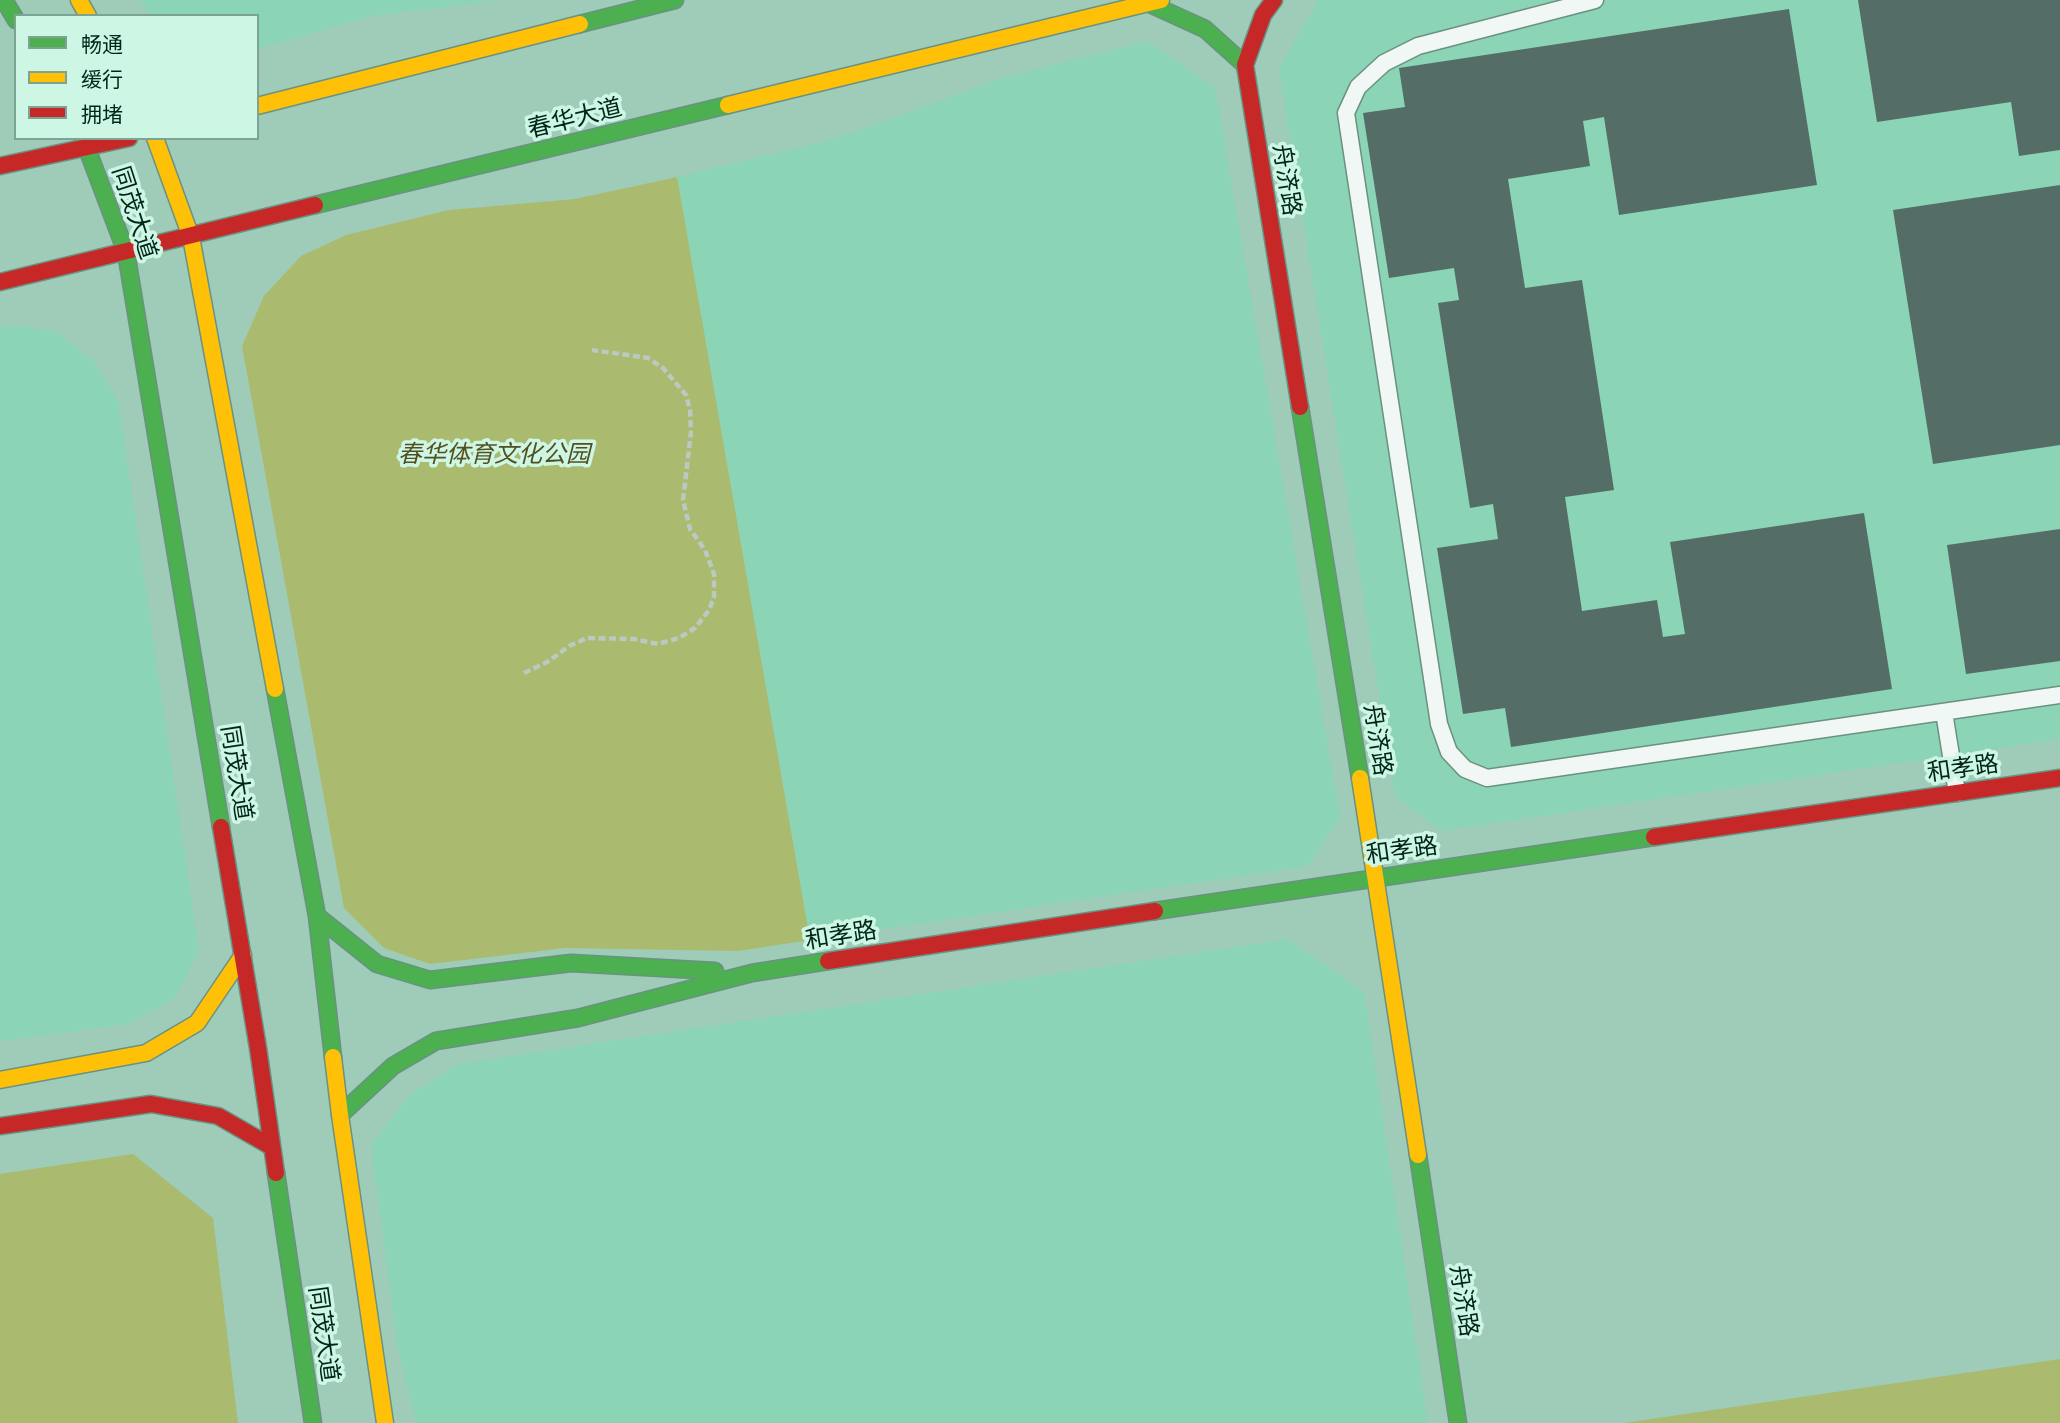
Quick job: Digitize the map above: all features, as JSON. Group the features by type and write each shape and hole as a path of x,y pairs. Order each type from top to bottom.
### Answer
{"main road":[{"path":"4,0 14,17"},
{"path":"259,105 675,0"},
{"path":"1155,2 1205,29 1245,65 1263,15 1274,0"},
{"name":"春华大道","path":"0,282 1155,2"},
{"name":"舟济路","path":"1245,65 1376,877 1458,1423"},
{"path":"0,166 86,143 112,140"},
{"name":"同茂大道","path":"156,140 191,237 317,916 340,1115 384,1423"},
{"name":"同茂大道","path":"86,143 126,252 243,955 313,1423"},
{"name":"和孝路","path":"752,972 1376,877 2060,778"},
{"path":"317,916 377,964 430,980 571,963 752,972"},
{"path":"0,1080 146,1053 197,1023 243,955"},
{"path":"340,1115 393,1066 436,1041 578,1017 752,972"},
{"path":"0,1126 151,1104 218,1116 272,1147"}],"lane":[{"path":"1595,0 1418,46 1384,63 1358,87 1346,113 1439,724 1449,752 1465,768 1487,778 2060,695"},
{"path":"1944,712 1956,793"}],"path":[{"path":"524,673 587,638 634,639 658,644 679,638 695,628 709,610 714,597 714,574 705,550 690,529 683,500 691,432 686,395 663,368 648,358 592,350"}],"shaded area":[{"path":"141,0 498,0 372,16 259,48 259,14 148,14"},
{"path":"1318,0 2060,0 2060,739 1441,831 1395,796 1279,69"},
{"path":"1147,41 1215,87 1340,817 1308,866 810,940 677,177 837,138 1002,78"},
{"path":"10,325 55,331 93,360 118,400 199,952 174,999 127,1024 0,1041 0,327"},
{"path":"1288,939 1364,992 1428,1423 416,1423 397,1343 371,1144 410,1095 458,1064"}],"green space":[{"name":"春华体育文化公园","path":"677,177 810,940 738,951 565,948 430,964 384,948 344,908 242,346 264,296 301,256 346,235 449,210 575,199"},
{"path":"133,1154 213,1218 238,1423 0,1423 0,1174"},
{"path":"2060,1359 2060,1423 1624,1423"}],"building":[{"path":"1858,0 2060,0 2060,150 2019,156 2011,102 1877,122"},
{"path":"1789,9 1817,185 1619,215 1604,117 1583,121 1590,166 1508,179 1525,288 1582,280 1614,490 1565,497 1582,611 1657,600 1663,637 1685,634 1670,542 1864,513 1892,689 1511,747 1505,708 1463,714 1437,548 1498,539 1493,504 1470,508 1438,303 1459,300 1454,268 1389,278 1363,113 1405,107 1399,68"},
{"path":"2060,185 2060,445 1933,464 1893,210"},
{"path":"2060,529 2060,661 1966,674 1947,545"}],"traffic: fast":[{"path":"4,0 14,17"},
{"path":"580,24 675,0"},
{"path":"1148,3 1205,29 1245,65"},
{"path":"315,205 728,105"},
{"path":"84,140 126,252 221,827"},
{"path":"1300,407 1360,778"},
{"path":"275,689 317,916 333,1057"},
{"path":"1155,911 1654,837"},
{"path":"317,916 377,964 430,980 571,963 715,971"},
{"path":"340,1115 393,1066 436,1041 578,1018 752,973 828,961"},
{"path":"1418,1155 1458,1423"},
{"path":"276,1173 313,1423"}],"traffic: slow":[{"path":"79,0 87,14"},
{"path":"728,105 1161,0"},
{"path":"259,105 580,24"},
{"path":"156,140 191,237 275,689"},
{"path":"1360,778 1418,1155"},
{"path":"0,1080 146,1053 197,1023 243,955"},
{"path":"333,1057 385,1423"}],"traffic: jam":[{"path":"1274,0 1263,15 1245,65 1300,407"},
{"path":"0,166 120,140"},
{"path":"0,282 315,205"},
{"path":"1654,837 2060,778"},
{"path":"221,827 276,1173"},
{"path":"828,961 1155,911"},
{"path":"0,1126 151,1104 218,1116 272,1147"}]}
